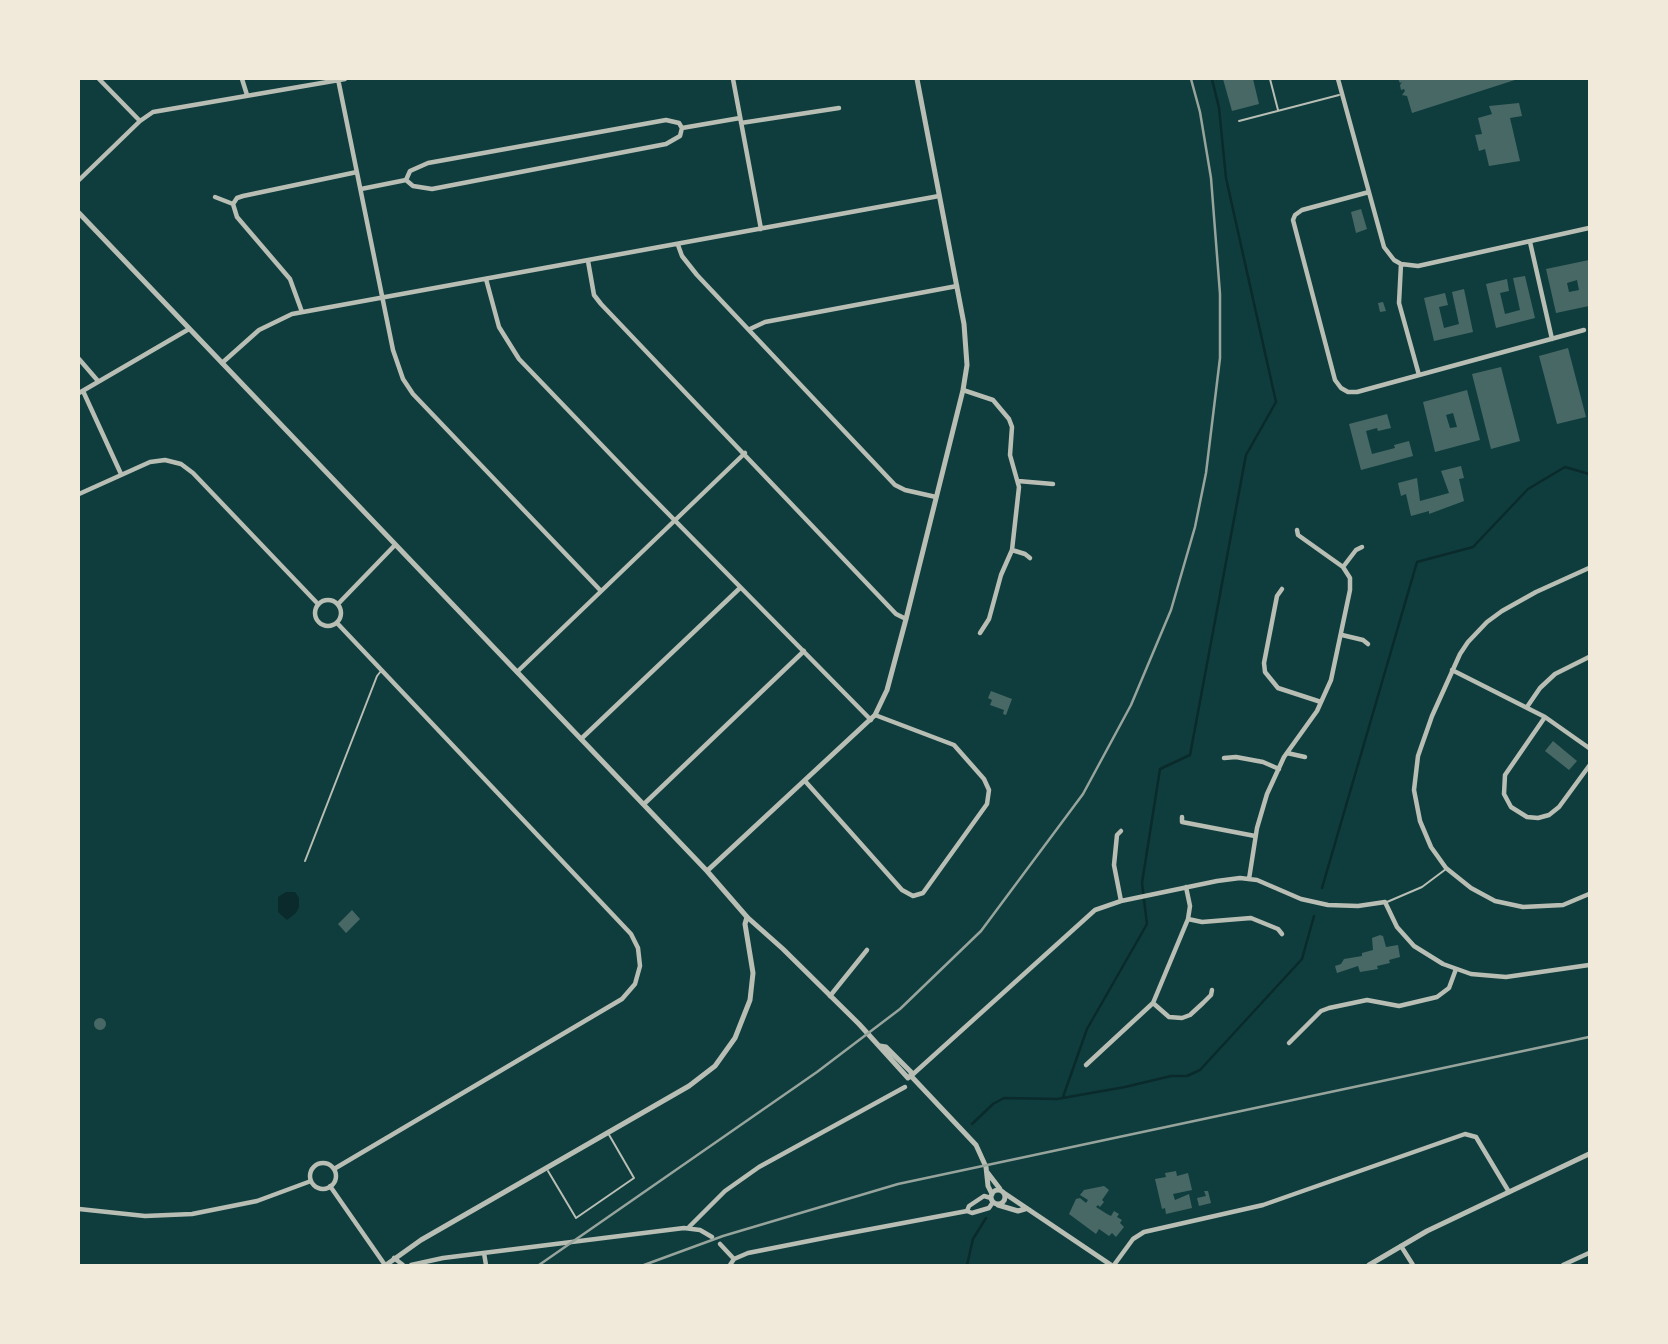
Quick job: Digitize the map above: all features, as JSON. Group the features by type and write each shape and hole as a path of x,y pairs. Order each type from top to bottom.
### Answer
{"street":[{"path":"99,79 140,121"},
{"path":"242,79 247,95"},
{"path":"79,180 140,121 153,112 341,79 395,359 408,387 601,591"},
{"path":"733,79 761,229"},
{"path":"707,871 873,717 887,690 906,619 963,390 967,347 917,79"},
{"path":"1338,79 1384,247 1394,260 1401,264 1418,266 1589,228"},
{"path":"682,128 839,108"},
{"path":"666,120 679,123 682,128 680,135 666,144 432,189 413,186 406,180 410,171 428,163 666,120"},
{"path":"233,204 237,198 243,196 358,172"},
{"path":"361,189 406,180"},
{"path":"1369,192 1298,212 1293,220 1338,385 1345,391 1352,393 1584,331"},
{"path":"222,363 259,330 283,316 939,196"},
{"path":"215,197 233,204"},
{"path":"233,204 237,216 290,279 302,312"},
{"path":"79,214 644,804 747,917 783,948 908,1078 1088,915 1102,906 1233,878 1249,879 1321,904 1349,907 1385,902 1393,920 1408,940 1427,955 1456,969 1482,976 1506,977 1589,965"},
{"path":"1530,242 1552,339"},
{"path":"678,245 679,251 691,267 895,485 936,497"},
{"path":"588,261 596,299 896,614 906,619"},
{"path":"1401,264 1399,303 1419,375"},
{"path":"486,279 495,318 511,349 674,521 873,717 954,745 984,779 989,790 989,800 923,893 916,897 907,894 885,873 805,781"},
{"path":"750,329 765,322 957,286"},
{"path":"121,474 81,392 189,329"},
{"path":"79,359 98,381"},
{"path":"963,390 992,400 1009,419 1012,433 1010,455 1018,481 1012,550 1001,575 989,619 980,633"},
{"path":"517,672 745,453"},
{"path":"79,494 157,460 173,462 187,468 318,604"},
{"path":"1018,481 1053,484"},
{"path":"1249,879 1255,835 1264,802 1287,753 1321,702 1335,669 1350,584 1343,567 1298,535 1297,530"},
{"path":"338,604 395,545"},
{"path":"1343,567 1356,550 1362,547"},
{"path":"1012,550 1030,558"},
{"path":"1589,568 1536,592 1494,617 1468,642 1452,670 1421,747 1415,778 1416,805 1423,830 1436,856 1446,868 1479,893 1495,901 1535,907 1563,905 1589,894"},
{"path":"581,739 740,588"},
{"path":"1282,589 1277,596 1264,663 1265,672 1278,688 1321,702"},
{"path":"326,600 338,604 341,615 337,623 326,626 319,622 315,615 318,604 326,600"},
{"path":"334,1169 622,999 635,984 640,966 638,948 631,934 337,623"},
{"path":"1342,635 1363,640 1368,644"},
{"path":"644,804 803,651"},
{"path":"1527,706 1555,674 1589,657"},
{"path":"1452,670 1527,706 1589,748"},
{"path":"1545,717 1505,775 1504,794 1511,807 1527,817 1549,815 1559,807 1589,766"},
{"path":"1287,753 1305,757"},
{"path":"1224,758 1236,757 1263,762 1279,769"},
{"path":"1182,817 1182,822 1255,835"},
{"path":"1121,831 1117,835 1114,865 1121,901"},
{"path":"1086,1065 1153,1003 1188,919 1190,906 1186,887"},
{"path":"330,1186 386,1265 421,1240 701,1077 715,1066 743,1020 752,986 752,965 745,924 747,917"},
{"path":"1188,919 1202,922 1251,918 1278,929 1282,934"},
{"path":"830,996 867,950"},
{"path":"1289,1043 1321,1012 1329,1008 1367,1000 1399,1006 1437,997 1449,988 1456,969"},
{"path":"1153,1003 1168,1017 1182,1018 1190,1015 1203,1003 1212,990"},
{"path":"911,1076 973,1140 987,1172 993,1199 1018,1211 1025,1209"},
{"path":"689,1228 725,1191 750,1172 905,1087"},
{"path":"987,1172 1002,1192 1112,1265 1133,1239 1144,1232 1270,1203 1465,1134 1476,1137 1509,1192"},
{"path":"1369,1265 1401,1246 1589,1154"},
{"path":"327,1163 334,1169 335,1180 330,1186 318,1188 311,1181 310,1171 316,1165 327,1163"},
{"path":"79,1209 136,1215 192,1214 257,1201 311,1181"},
{"path":"730,1265 734,1259 748,1253 989,1209 993,1199 1002,1192"},
{"path":"967,1211 969,1206 984,1196 1004,1202 1002,1192"},
{"path":"411,1265 443,1258 689,1228 700,1230 712,1237"},
{"path":"720,1244 734,1259"},
{"path":"1401,1246 1413,1265"},
{"path":"484,1253 486,1265"},
{"path":"1563,1265 1589,1253"},
{"path":"394,1258 403,1265"}],"lane":[{"path":"1270,79 1279,111"},
{"path":"1239,121 1342,94"},
{"path":"304,861 377,676 382,671"},
{"path":"1385,902 1422,887 1446,868"},
{"path":"547,1167 576,1218 634,1178 607,1132"}],"water":[{"path":"286,892 295,892 299,898 296,913 287,920 278,912 278,897"}],"building":[{"path":"1223,79 1253,79 1259,104 1232,111"},
{"path":"1398,79 1518,79 1412,113 1407,96 1402,95 1405,91 1401,90 1402,82"},
{"path":"1519,103 1522,116 1510,118 1520,161 1489,166 1485,149 1479,151 1475,135 1482,134 1478,118 1492,114 1489,106"},
{"path":"1361,209 1367,229 1356,233 1351,212"},
{"path":"1589,260 1589,306 1556,313 1546,269","holes":["1577,280 1579,290 1569,292 1567,283"]},
{"path":"1525,276 1535,318 1496,328 1486,284 1507,279 1509,291 1500,293 1505,314 1520,310 1513,278"},
{"path":"1464,289 1473,332 1434,341 1424,298 1445,293 1448,305 1439,307 1444,328 1459,324 1452,292"},
{"path":"1383,302 1386,311 1380,312 1378,303"},
{"path":"1568,348 1586,417 1557,424 1539,356"},
{"path":"1501,367 1520,441 1491,449 1472,374"},
{"path":"1467,390 1480,440 1435,452 1423,402","holes":["1453,413 1457,427 1450,428 1446,415"]},
{"path":"1387,414 1391,428 1366,431 1372,454 1409,441 1413,456 1361,470 1349,424"},
{"path":"1461,466 1464,478 1459,479 1464,501 1429,514 1429,511 1411,516 1406,494 1401,496 1398,483 1417,478 1420,501 1449,493 1441,471"},
{"path":"991,691 1012,699 1006,715 1003,714 1004,710 990,705 992,700 988,698"},
{"path":"1553,741 1577,761 1569,770 1545,751"},
{"path":"352,910 360,919 346,933 338,924"},
{"path":"1383,936 1386,947 1398,945 1400,957 1377,966 1378,969 1360,972 1358,966 1337,973 1335,966 1341,964 1344,959 1362,956 1362,953 1373,950 1372,938"},
{"path":"100,1018 106,1024 100,1030 94,1024"},
{"path":"1176,1171 1177,1176 1188,1173 1192,1190 1173,1194 1175,1200 1189,1194 1192,1208 1166,1214 1165,1208 1162,1209 1155,1179"},
{"path":"1104,1186 1109,1190 1102,1200 1104,1202 1100,1207 1096,1207 1111,1216 1114,1211 1119,1214 1117,1217 1122,1220 1120,1223 1124,1227 1116,1237 1099,1229 1096,1234 1069,1214 1076,1199 1080,1198 1086,1203 1088,1200 1080,1195 1084,1190"},
{"path":"1204,1191 1208,1191 1211,1203 1199,1206 1197,1198 1206,1196"}],"waterway":[{"path":"1063,1097 1087,1029 1147,924 1142,883 1160,769 1190,755 1246,455 1276,402 1226,178 1219,108 1212,79"},
{"path":"1322,888 1417,562 1473,547 1528,489 1565,467 1589,474"},
{"path":"972,1124 993,1104 1004,1098 1057,1099 1171,1076 1187,1076 1200,1070 1302,959 1314,916"},
{"path":"967,1265 973,1239 986,1218"}],"railway":[{"path":"539,1265 817,1072 900,1009 981,931 1083,794 1131,705 1171,610 1195,527 1206,473 1220,358 1220,294 1211,178 1200,112 1191,79"},
{"path":"644,1265 723,1236 898,1184 1589,1037"}]}
